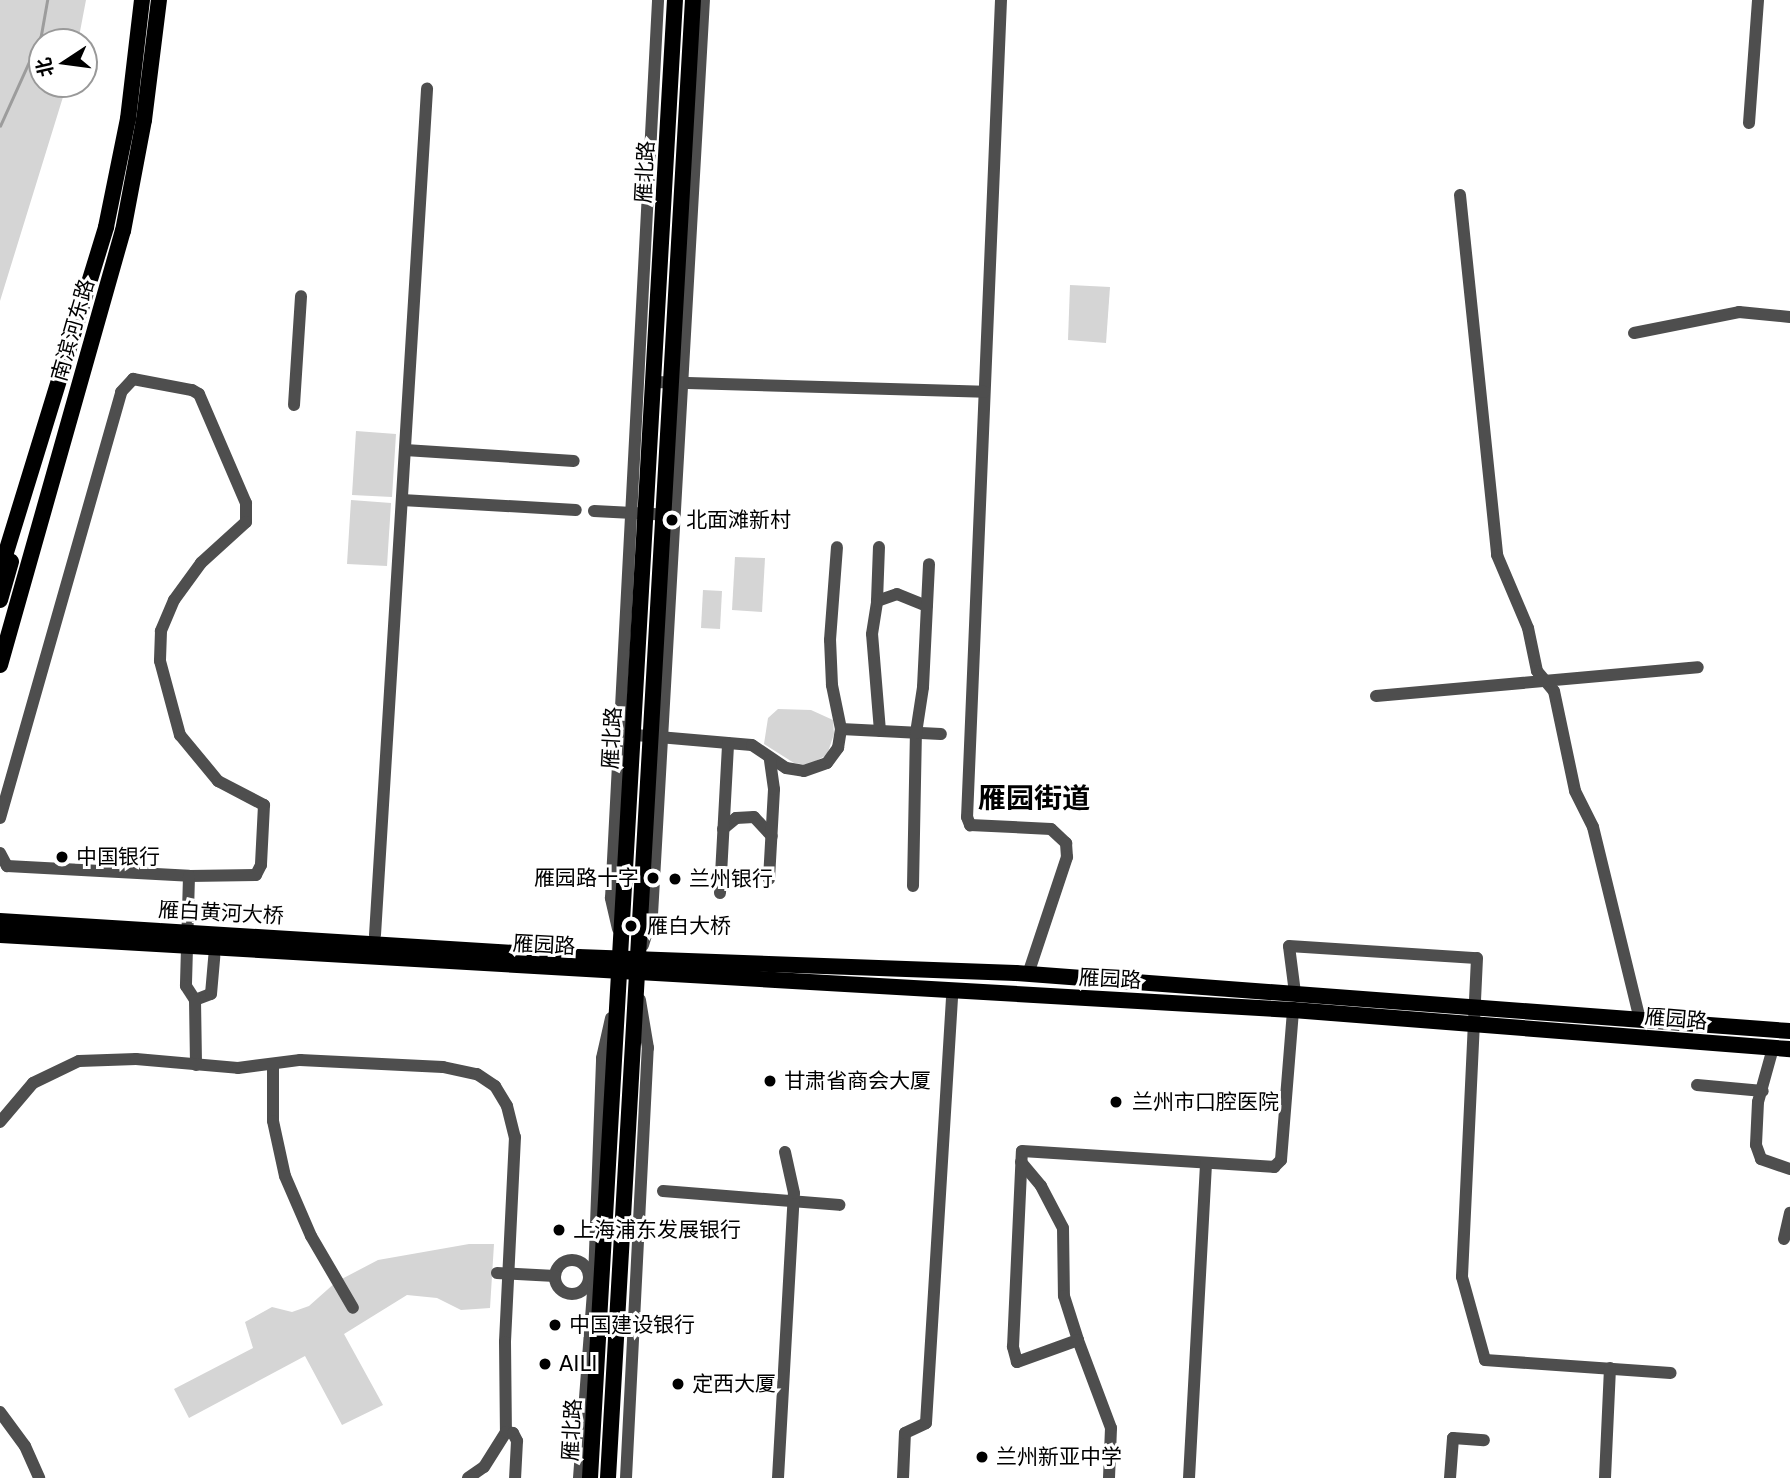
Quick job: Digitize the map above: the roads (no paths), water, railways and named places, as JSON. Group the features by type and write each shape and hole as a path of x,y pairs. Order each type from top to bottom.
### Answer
{"main road":[{"name":"南滨河东路","path":"0,572 115,191 142,0"},
{"name":"南滨河东路","path":"0,665 84,372 131,194 159,0"},
{"name":"雁北路","path":"590,1478 595,1279 621,963 627,734 640,514 654,382 676,0"},
{"name":"雁北路","path":"608,1478 638,964 657,737 678,382 693,0"},
{"path":"64,365 84,372"},
{"path":"0,600 41,459 45,424"},
{"name":"雁园路","path":"0,914 375,935 621,963"},
{"name":"雁白黄河大桥","path":"0,921 439,947"},
{"name":"雁白黄河大桥","path":"0,935 427,960"},
{"name":"雁园路","path":"0,944 214,956 621,963 952,993 1293,1010 1790,1049"},
{"name":"雁园路","path":"439,947 638,964 1028,974 1790,1031"},
{"name":"雁园路","path":"427,960 621,963"},
{"path":"1293,1010 1295,993"}],"street":[{"path":"640,514 658,0"},
{"path":"678,382 704,0"},
{"path":"1001,0 967,817 970,825 1051,829 1066,843 1067,857 1028,974"},
{"path":"1749,123 1758,0"},
{"path":"375,935 427,89"},
{"path":"1460,195 1497,555 1528,628 1537,671 1554,691 1575,791 1593,827 1640,1020"},
{"path":"294,405 301,296"},
{"path":"1634,333 1739,312 1790,317"},
{"path":"0,818 121,391 133,379 192,390 199,394 246,503 246,522 201,563 174,600 161,631 160,661 170,707 186,743 218,780 264,805 261,865 256,875 189,876 7,866 0,853"},
{"path":"654,382 984,392"},
{"path":"405,450 574,461"},
{"path":"402,500 576,510"},
{"path":"594,512 670,515"},
{"path":"627,734 758,747 770,760 786,768 820,768 838,748 841,729 832,685 830,640 837,547"},
{"path":"879,547 877,601 872,634 880,731"},
{"path":"913,886 916,733 929,564"},
{"path":"877,601 897,594 927,606"},
{"path":"1376,696 1698,667"},
{"path":"841,729 942,734"},
{"path":"720,893 728,743"},
{"path":"768,879 772,836 770,760"},
{"path":"723,829 745,816 762,821 772,836"},
{"path":"189,876 186,991 195,1000 196,1065"},
{"path":"1295,993 1289,946 1477,958 1462,1277 1485,1360 1671,1373"},
{"path":"195,1000 211,994 214,956"},
{"path":"626,1478 648,1048 638,964"},
{"path":"903,1478 905,1433 926,1423 952,993"},
{"path":"1078,1340 1017,1362 1013,1347 1022,1151 1274,1167 1281,1160 1293,1010"},
{"path":"1773,1048 1758,1102 1756,1146 1761,1159 1790,1169"},
{"path":"0,1122 33,1083 79,1061 136,1059 196,1065 273,1066 300,1060 443,1067 477,1073 495,1086 507,1106 515,1137 503,1273 506,1432 484,1467 468,1478"},
{"path":"273,1066 273,1121 285,1176 311,1236 353,1308"},
{"path":"1697,1086 1763,1091"},
{"path":"778,1478 793,1202 785,1152"},
{"path":"1021,1162 1041,1186 1063,1228 1064,1296 1111,1428 1109,1478"},
{"path":"1189,1478 1206,1163"},
{"path":"663,1191 839,1205"},
{"path":"1784,1239 1790,1213"},
{"path":"579,1478 595,1279 585,1265 573,1259 561,1264 555,1276 559,1288 571,1294 583,1290 595,1279 619,1282"},
{"path":"503,1273 555,1276"},
{"path":"1605,1478 1610,1368"},
{"path":"0,1412 25,1446 39,1478"},
{"path":"506,1432 513,1433 517,1441 515,1478"},
{"path":"1450,1478 1453,1438 1483,1440"}],"waterway":[{"path":"0,126 41,35 47,0"}],"place":[{"name":"北面滩新村","path":"672,520"},
{"name":"中国银行","path":"62,857"},
{"name":"雁园路十字","path":"653,878"},
{"name":"兰州银行","path":"675,879"},
{"name":"雁白大桥","path":"631,926"},
{"name":"甘肃省商会大厦","path":"770,1081"},
{"name":"兰州市口腔医院","path":"1116,1102"},
{"name":"上海浦东发展银行","path":"559,1230"},
{"name":"中国建设银行","path":"555,1325"},
{"name":"AILI","path":"545,1364"},
{"name":"定西大厦","path":"678,1384"},
{"name":"兰州新亚中学","path":"982,1457"}],"district":[{"name":"雁园街道","path":"1034,799"}]}
